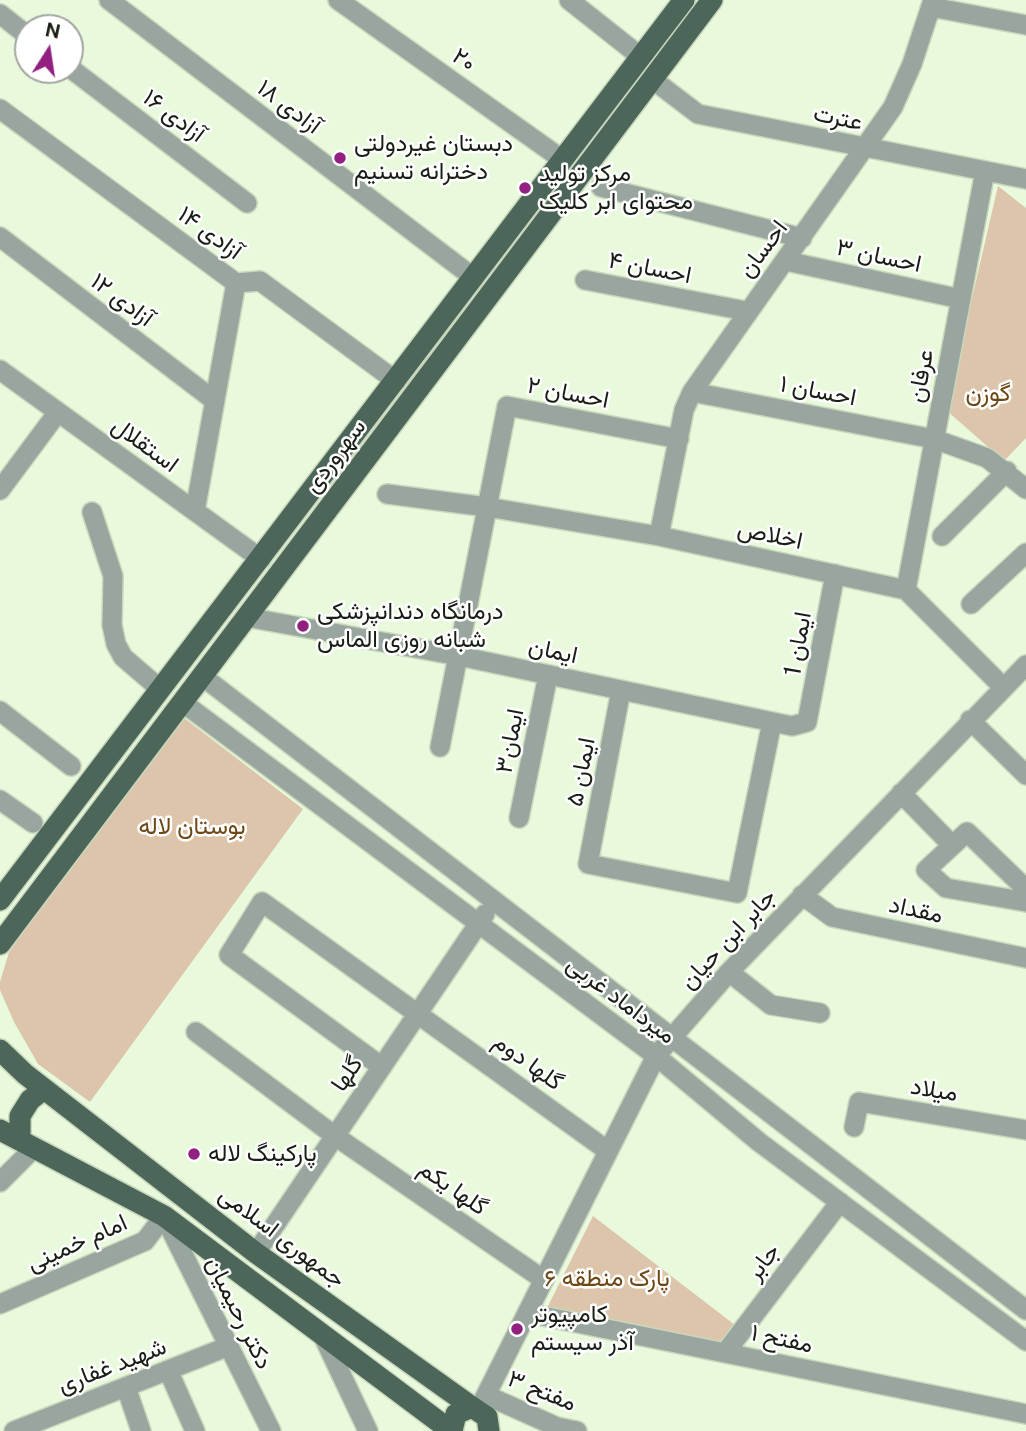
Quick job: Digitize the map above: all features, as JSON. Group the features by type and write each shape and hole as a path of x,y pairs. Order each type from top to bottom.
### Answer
{"main road":[{"name":"سهروردی","path":"0,900 684,0"},
{"name":"سهروردی","path":"0,944 712,0"},
{"path":"62,818 83,834"},
{"name":"جمهوری اسلامی","path":"0,1050 44,1089 256,1252 480,1404"},
{"path":"27,1144 20,1116 30,1100 44,1089"},
{"path":"0,1130 164,1216 452,1431 456,1414 480,1404 490,1430"}],"street":[{"name":"آزادی ۱۸","path":"109,0 474,278"},
{"name":"۲۰","path":"338,0 563,160"},
{"path":"569,0 641,57"},
{"path":"932,4 1026,25"},
{"name":"احسان","path":"659,536 684,410 692,392 746,311 786,261 892,107 912,64 932,4"},
{"path":"0,14 14,25"},
{"name":"آزادی ۱۶","path":"84,79 247,203"},
{"name":"عترت","path":"652,79 698,114 1026,179"},
{"name":"آزادی ۱۴","path":"0,109 236,283 260,281 396,381"},
{"name":"عرفان","path":"906,590 985,171"},
{"path":"601,187 802,238"},
{"name":"آزادی ۱۲","path":"0,237 215,401"},
{"name":"احسان ۳","path":"786,261 961,299"},
{"name":"احسان ۴","path":"585,281 746,311"},
{"path":"195,511 236,283"},
{"name":"استقلال","path":"0,370 261,559"},
{"name":"احسان ۱","path":"692,392 934,439 987,458 1007,471 1026,489"},
{"name":"احسان ۲","path":"487,507 507,406 679,439"},
{"path":"0,490 58,412"},
{"path":"942,536 1007,471"},
{"name":"اخلاص","path":"387,494 487,507 659,536 906,590"},
{"path":"440,747 487,507"},
{"path":"92,512 113,576 112,625 116,644 123,657 159,688"},
{"path":"971,604 1026,553"},
{"name":"ایمان 1","path":"807,722 835,574"},
{"path":"906,590 1003,687"},
{"name":"ایمان","path":"246,617 459,656 792,726 807,722"},
{"name":"جابر ابن حیان","path":"480,1404 656,1056 729,972 1026,665"},
{"name":"ایمان۳","path":"519,818 548,675"},
{"name":"میرداماد غربی","path":"202,676 1026,1310"},
{"name":"ایمان ۵","path":"621,690 588,864 737,893 772,722"},
{"name":"میرداماد غربی","path":"182,702 656,1056 759,1142 1026,1341"},
{"path":"0,711 71,766"},
{"path":"970,720 1026,775"},
{"path":"901,793 951,844"},
{"path":"0,800 33,823"},
{"path":"1026,889 967,832 926,870 946,888 1026,902"},
{"name":"مقداد","path":"802,895 832,917 1026,958"},
{"name":"گلها","path":"256,1252 495,900"},
{"name":"گلها دوم","path":"382,1067 229,955 262,902 608,1151"},
{"path":"729,972 771,1005 820,1013"},
{"name":"گلها یکم","path":"196,1032 335,1136 544,1280"},
{"name":"میلاد","path":"854,1127 859,1102 1026,1130"},
{"path":"0,1182 27,1144"},
{"name":"جابر","path":"724,1353 840,1202"},
{"name":"امام خمینی","path":"0,1304 145,1241 164,1216"},
{"name":"دکتر رحیمیان","path":"164,1216 271,1431"},
{"name":"مفتح ۱","path":"528,1312 1026,1414"},
{"path":"322,1333 368,1431"},
{"name":"شهید غفاری","path":"14,1431 229,1346"},
{"path":"168,1370 195,1431"},
{"path":"125,1387 141,1431"},
{"name":"مفتح ۳","path":"480,1404 577,1431"}],"green space":[{"name":"گوزن","path":"998,186 1026,208 1026,438 1004,461 946,410"},
{"name":"بوستان لاله","path":"175,711 303,809 90,1102 38,1064 14,1022 0,990 0,982 9,952"},
{"name":"پارک منطقه ۶","path":"593,1216 735,1325 718,1344 546,1310"}],"place":[{"name":"دبستان غیردولتی دخترانه تسنیم","path":"340,158"},
{"name":"مرکز تولید محتوای ابر کلیک","path":"525,188"},
{"name":"درمانگاه دندان‍‍پزشکی شبانه روزی الماس","path":"303,626"},
{"name":"پارکینگ لاله","path":"194,1154"},
{"name":"کامپیوتر آذر سیستم","path":"517,1329"}]}
